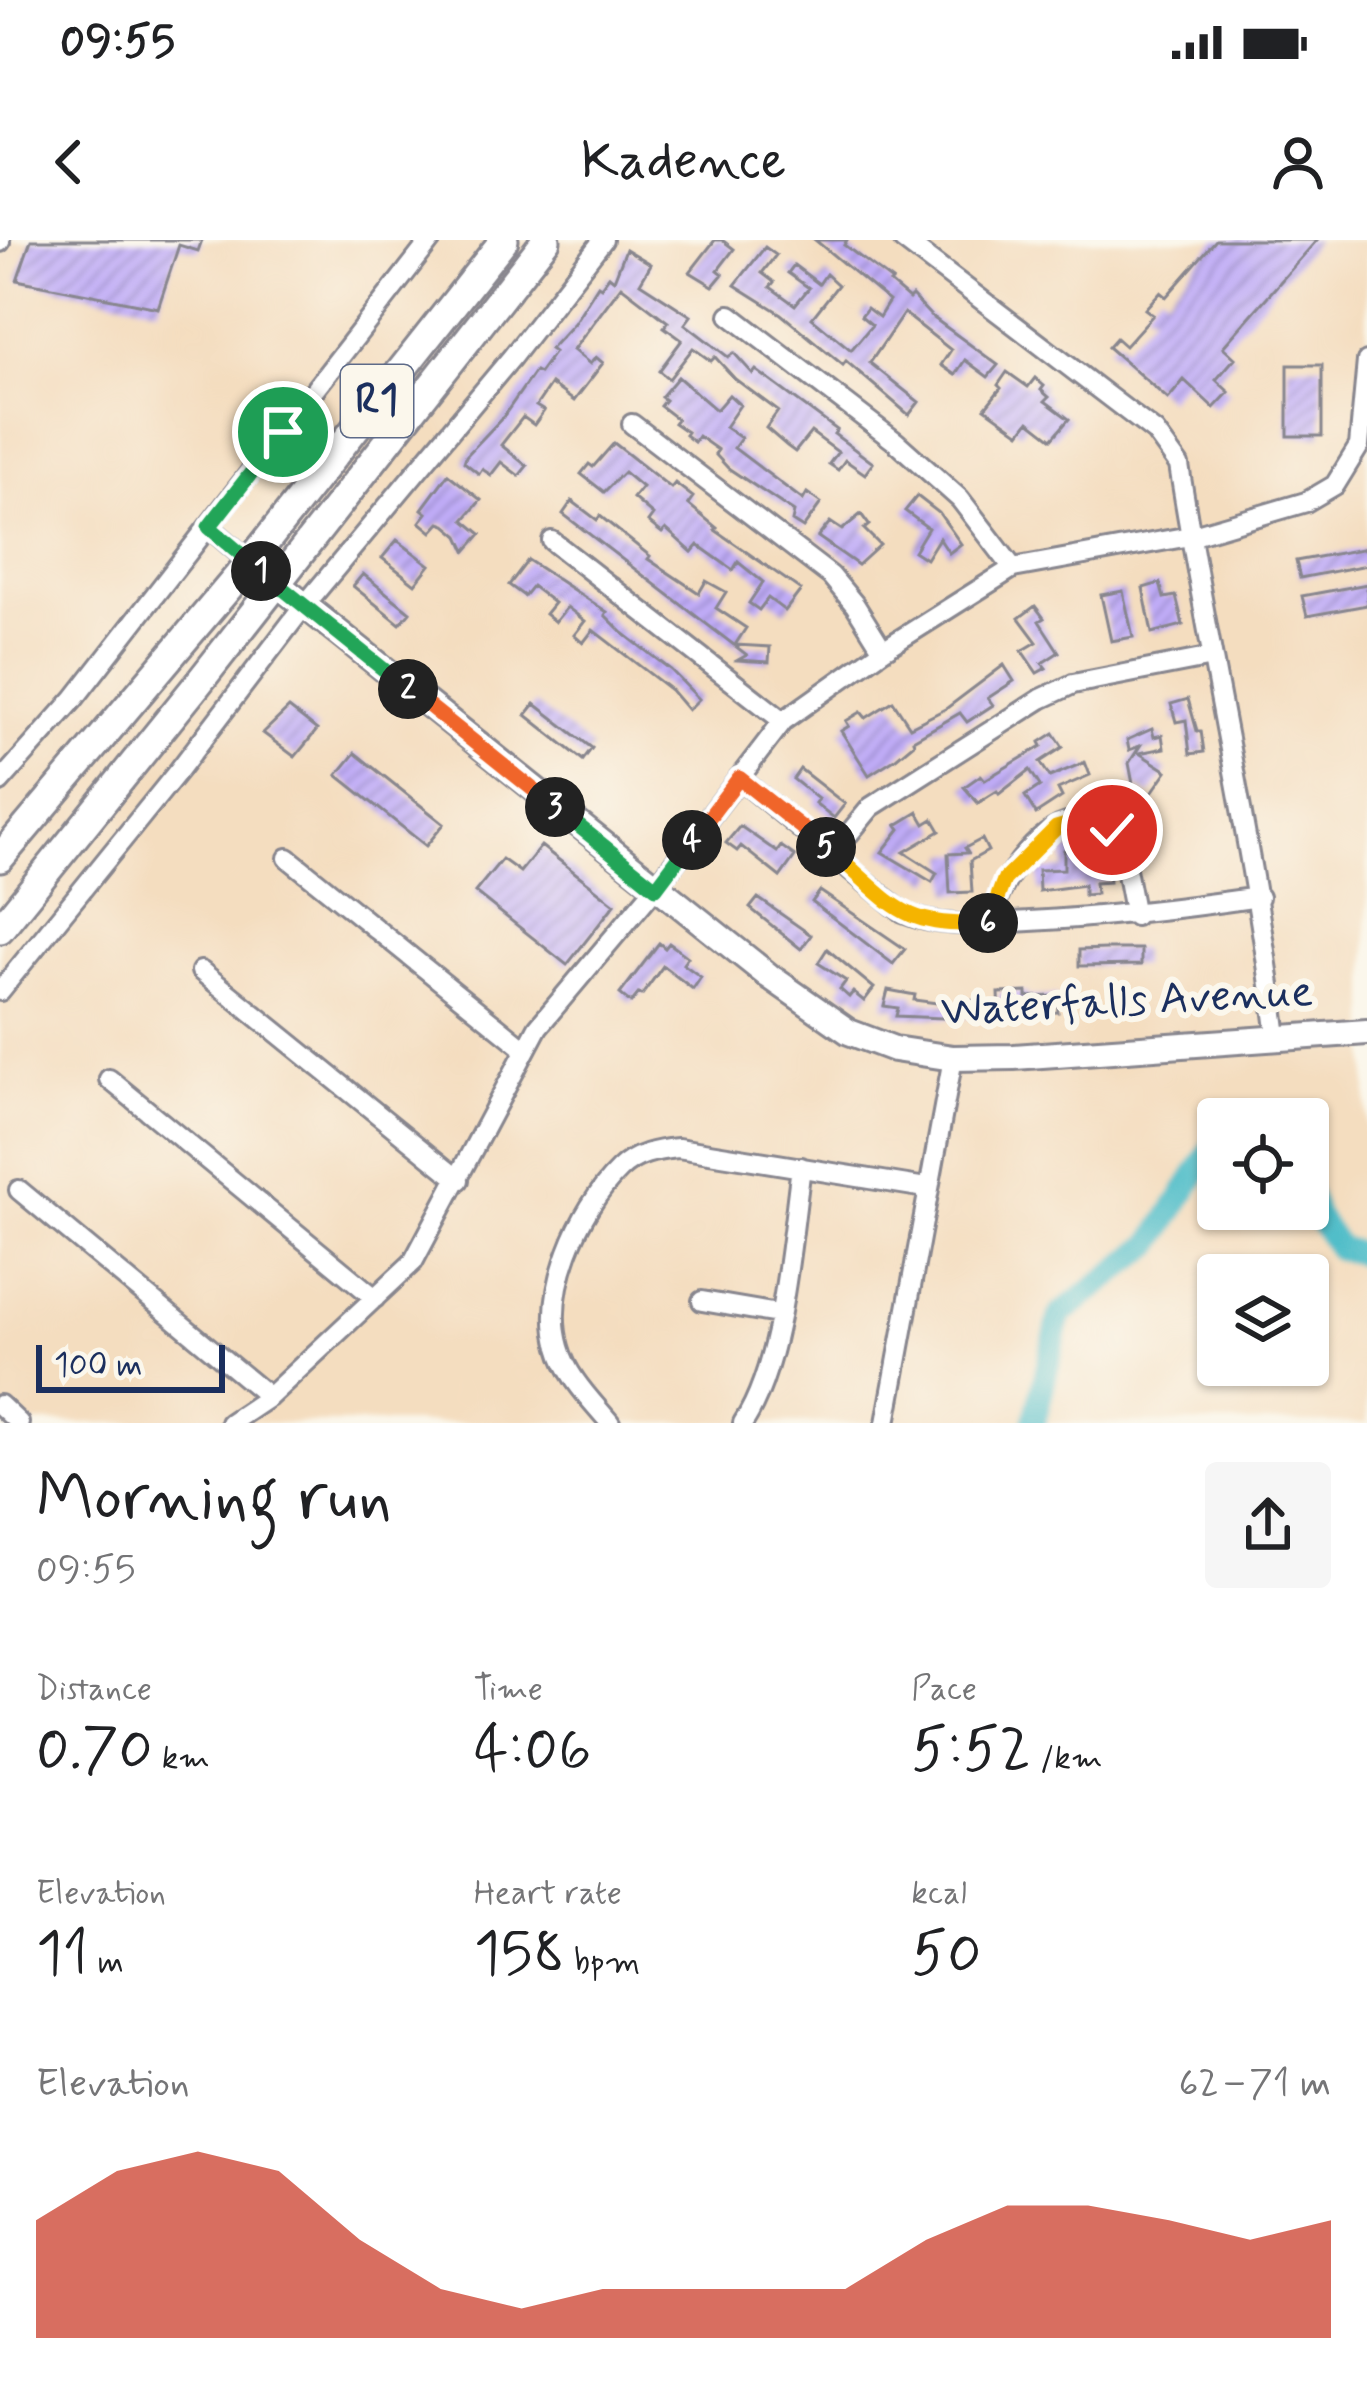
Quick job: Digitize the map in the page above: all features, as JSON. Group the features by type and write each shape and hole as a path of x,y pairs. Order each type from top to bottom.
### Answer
{"highway":[{"name":"R1","path":"0,858 250,562 504,240"},
{"name":"R1","path":"0,929 278,584 546,240"}],"main road":[{"name":"Waterfalls Avenue","path":"250,562 769,976 828,1019 874,1043 953,1058 1014,1057 1367,1032"}],"street":[{"path":"0,782 74,699 431,240"},
{"path":"0,991 304,606 603,240"},
{"path":"903,240 1168,446 1179,465 1259,897 1277,1036"},
{"path":"730,315 896,442 960,499 1013,568"},
{"path":"230,1423 269,1397 425,1247 538,1027 656,888 783,721 883,650 1013,568 1190,536 1306,502 1335,485 1359,446 1367,361"},
{"path":"632,424 831,577 883,650"},
{"path":"209,527 250,562"},
{"path":"552,541 783,721"},
{"path":"833,853 872,807 1041,698 1073,684 1212,657"},
{"path":"197,685 227,707"},
{"path":"739,778 903,913 925,922 1135,916 1259,897"},
{"path":"991,923 994,900 1019,863 1056,828 1084,820 1112,830 1118,841 1135,916"},
{"path":"289,858 524,1049"},
{"path":"202,971 459,1180"},
{"path":"886,1423 953,1058"},
{"path":"109,1078 375,1298"},
{"path":"610,1423 567,1370 554,1318 565,1257 620,1168 639,1156 678,1148 926,1188"},
{"path":"743,1423 756,1402 778,1314 801,1167"},
{"path":"19,1190 269,1397"},
{"path":"702,1301 778,1314"},
{"path":"0,1405 19,1423"}],"building":[{"path":"31,240 202,240 198,251 179,245 158,308 17,280"},
{"path":"715,240 734,249 713,286 690,272"},
{"path":"815,240 847,240 844,245 909,299 912,296 931,316 998,365 988,377 965,360 955,375 941,365 951,350 904,313 870,363 919,402 909,415 846,361 843,365 781,314 735,285 765,247 776,255 762,273 774,282 770,287 795,305 809,288 788,273 794,265 819,284 826,274 838,285 812,318 851,350 872,325 861,316 867,308 879,317 889,301"},
{"path":"1216,240 1317,240 1223,347 1235,358 1216,380 1229,392 1214,408 1184,380 1168,399 1108,347 1116,338 1125,346 1153,315 1145,309 1160,292 1166,297"},
{"path":"626,249 651,264 640,283 691,316 685,324 728,357 734,353 753,374 756,370 837,430 834,434 873,463 865,474 845,460 838,470 829,464 838,452 811,432 795,452 787,446 766,428 778,411 735,379 715,357 711,361 693,348 669,379 659,371 682,340 664,327 668,322 621,286 573,350 590,364 596,357 603,363 574,401 551,384 536,406 544,411 534,425 523,417 501,445 527,466 519,476 501,462 491,475 482,469 479,474 464,462 535,371 539,373 554,352 550,349 598,285 609,276 614,280"},
{"path":"1288,365 1322,365 1322,436 1288,436"},
{"path":"1007,372 1028,387 1035,378 1049,397 1045,401 1069,419 1052,439 1029,421 1020,433 985,408"},
{"path":"678,377 716,410 729,395 740,405 725,427 741,438 734,448 803,500 807,493 821,503 803,528 792,521 794,512 728,468 715,454 718,450 698,436 694,442 674,423 677,419 660,406 665,400 661,397"},
{"path":"614,443 671,488 675,483 693,497 688,504 715,530 801,590 785,611 768,598 759,610 749,603 763,582 738,562 733,570 698,545 692,552 666,529 662,533 648,522 653,515 633,498 642,487 624,472 604,492 581,474"},
{"path":"448,474 481,500 464,520 481,534 466,551 446,525 440,523 432,532 420,522 427,513 422,509"},
{"path":"917,496 939,513 961,544 949,553 939,538 926,559 914,551 928,528 905,511"},
{"path":"572,501 597,520 600,516 648,559 699,593 706,581 726,592 716,608 746,628 735,645 770,647 769,662 738,660 747,655 563,514"},
{"path":"861,514 869,525 864,529 880,545 858,565 818,537 830,522 842,530"},
{"path":"397,540 430,565 415,584 382,558"},
{"path":"1367,548 1367,565 1300,578 1296,561"},
{"path":"528,560 607,612 623,633 699,699 688,710 671,690 593,630 583,643 574,635 585,621 567,607 555,622 545,614 554,603 532,586 524,596 509,585"},
{"path":"363,574 410,612 400,624 353,586"},
{"path":"1160,583 1164,598 1176,596 1183,625 1152,633 1143,588"},
{"path":"1367,584 1367,605 1307,616 1302,596"},
{"path":"1123,591 1133,637 1111,641 1101,595"},
{"path":"1035,606 1059,652 1042,663 1046,668 1037,673 1022,651 1037,642 1019,618"},
{"path":"1004,665 1014,681 988,698 993,705 967,722 960,713 913,740 869,775 841,731 849,726 846,721 861,712 866,718 893,701 910,727 947,708"},
{"path":"1188,699 1204,752 1190,754 1186,720 1176,722 1171,704"},
{"path":"535,704 592,748 583,760 526,715"},
{"path":"289,708 317,730 295,757 263,733"},
{"path":"1152,729 1154,737 1162,735 1164,748 1139,753 1167,771 1150,795 1133,784 1129,763 1140,746 1129,750 1127,740"},
{"path":"1054,733 1063,747 1040,762 1050,777 1085,762 1090,775 1058,789 1062,797 1036,814 1025,796 1040,786 1030,770 999,794 978,803 964,787 1042,746 1040,742"},
{"path":"355,753 444,824 426,846 337,775"},
{"path":"800,769 845,804 834,818 793,779"},
{"path":"918,812 925,824 933,819 940,831 904,852 937,873 932,882 882,852 900,829 897,825"},
{"path":"740,826 777,852 781,846 795,856 780,877 741,846 737,851 726,843"},
{"path":"982,839 988,851 970,861 972,892 950,893 948,854 968,853 965,848"},
{"path":"541,846 615,904 567,965 475,892 502,859 520,872"},
{"path":"1086,848 1087,866 1108,864 1109,882 1095,883 1096,894 1084,895 1084,885 1039,891 1038,870 1064,869 1064,850"},
{"path":"820,891 905,949 893,964 812,902"},
{"path":"758,898 811,935 801,949 750,908"},
{"path":"659,943 665,948 669,943 688,957 683,964 701,977 693,989 663,966 631,1003 620,994"},
{"path":"827,949 874,988 864,1001 853,992 849,997 840,989 846,981 818,963"},
{"path":"1141,949 1141,965 1079,966 1079,950"},
{"path":"888,990 915,995 914,1000 960,1006 960,1000 980,1000 981,1015 896,1016 898,1008 884,1006"},
{"path":"1027,992 1027,997 1057,996 1058,1012 1000,1014 999,993"}],"waterway":[{"path":"1034,1423 1060,1315 1152,1244 1197,1172"},
{"path":"1326,1230 1338,1248 1367,1255"}],"route":[{"path":"283,432 209,527 656,888 739,778 903,913 925,922 991,923 994,900 1004,880 1056,828 1084,820 1112,830"}]}
